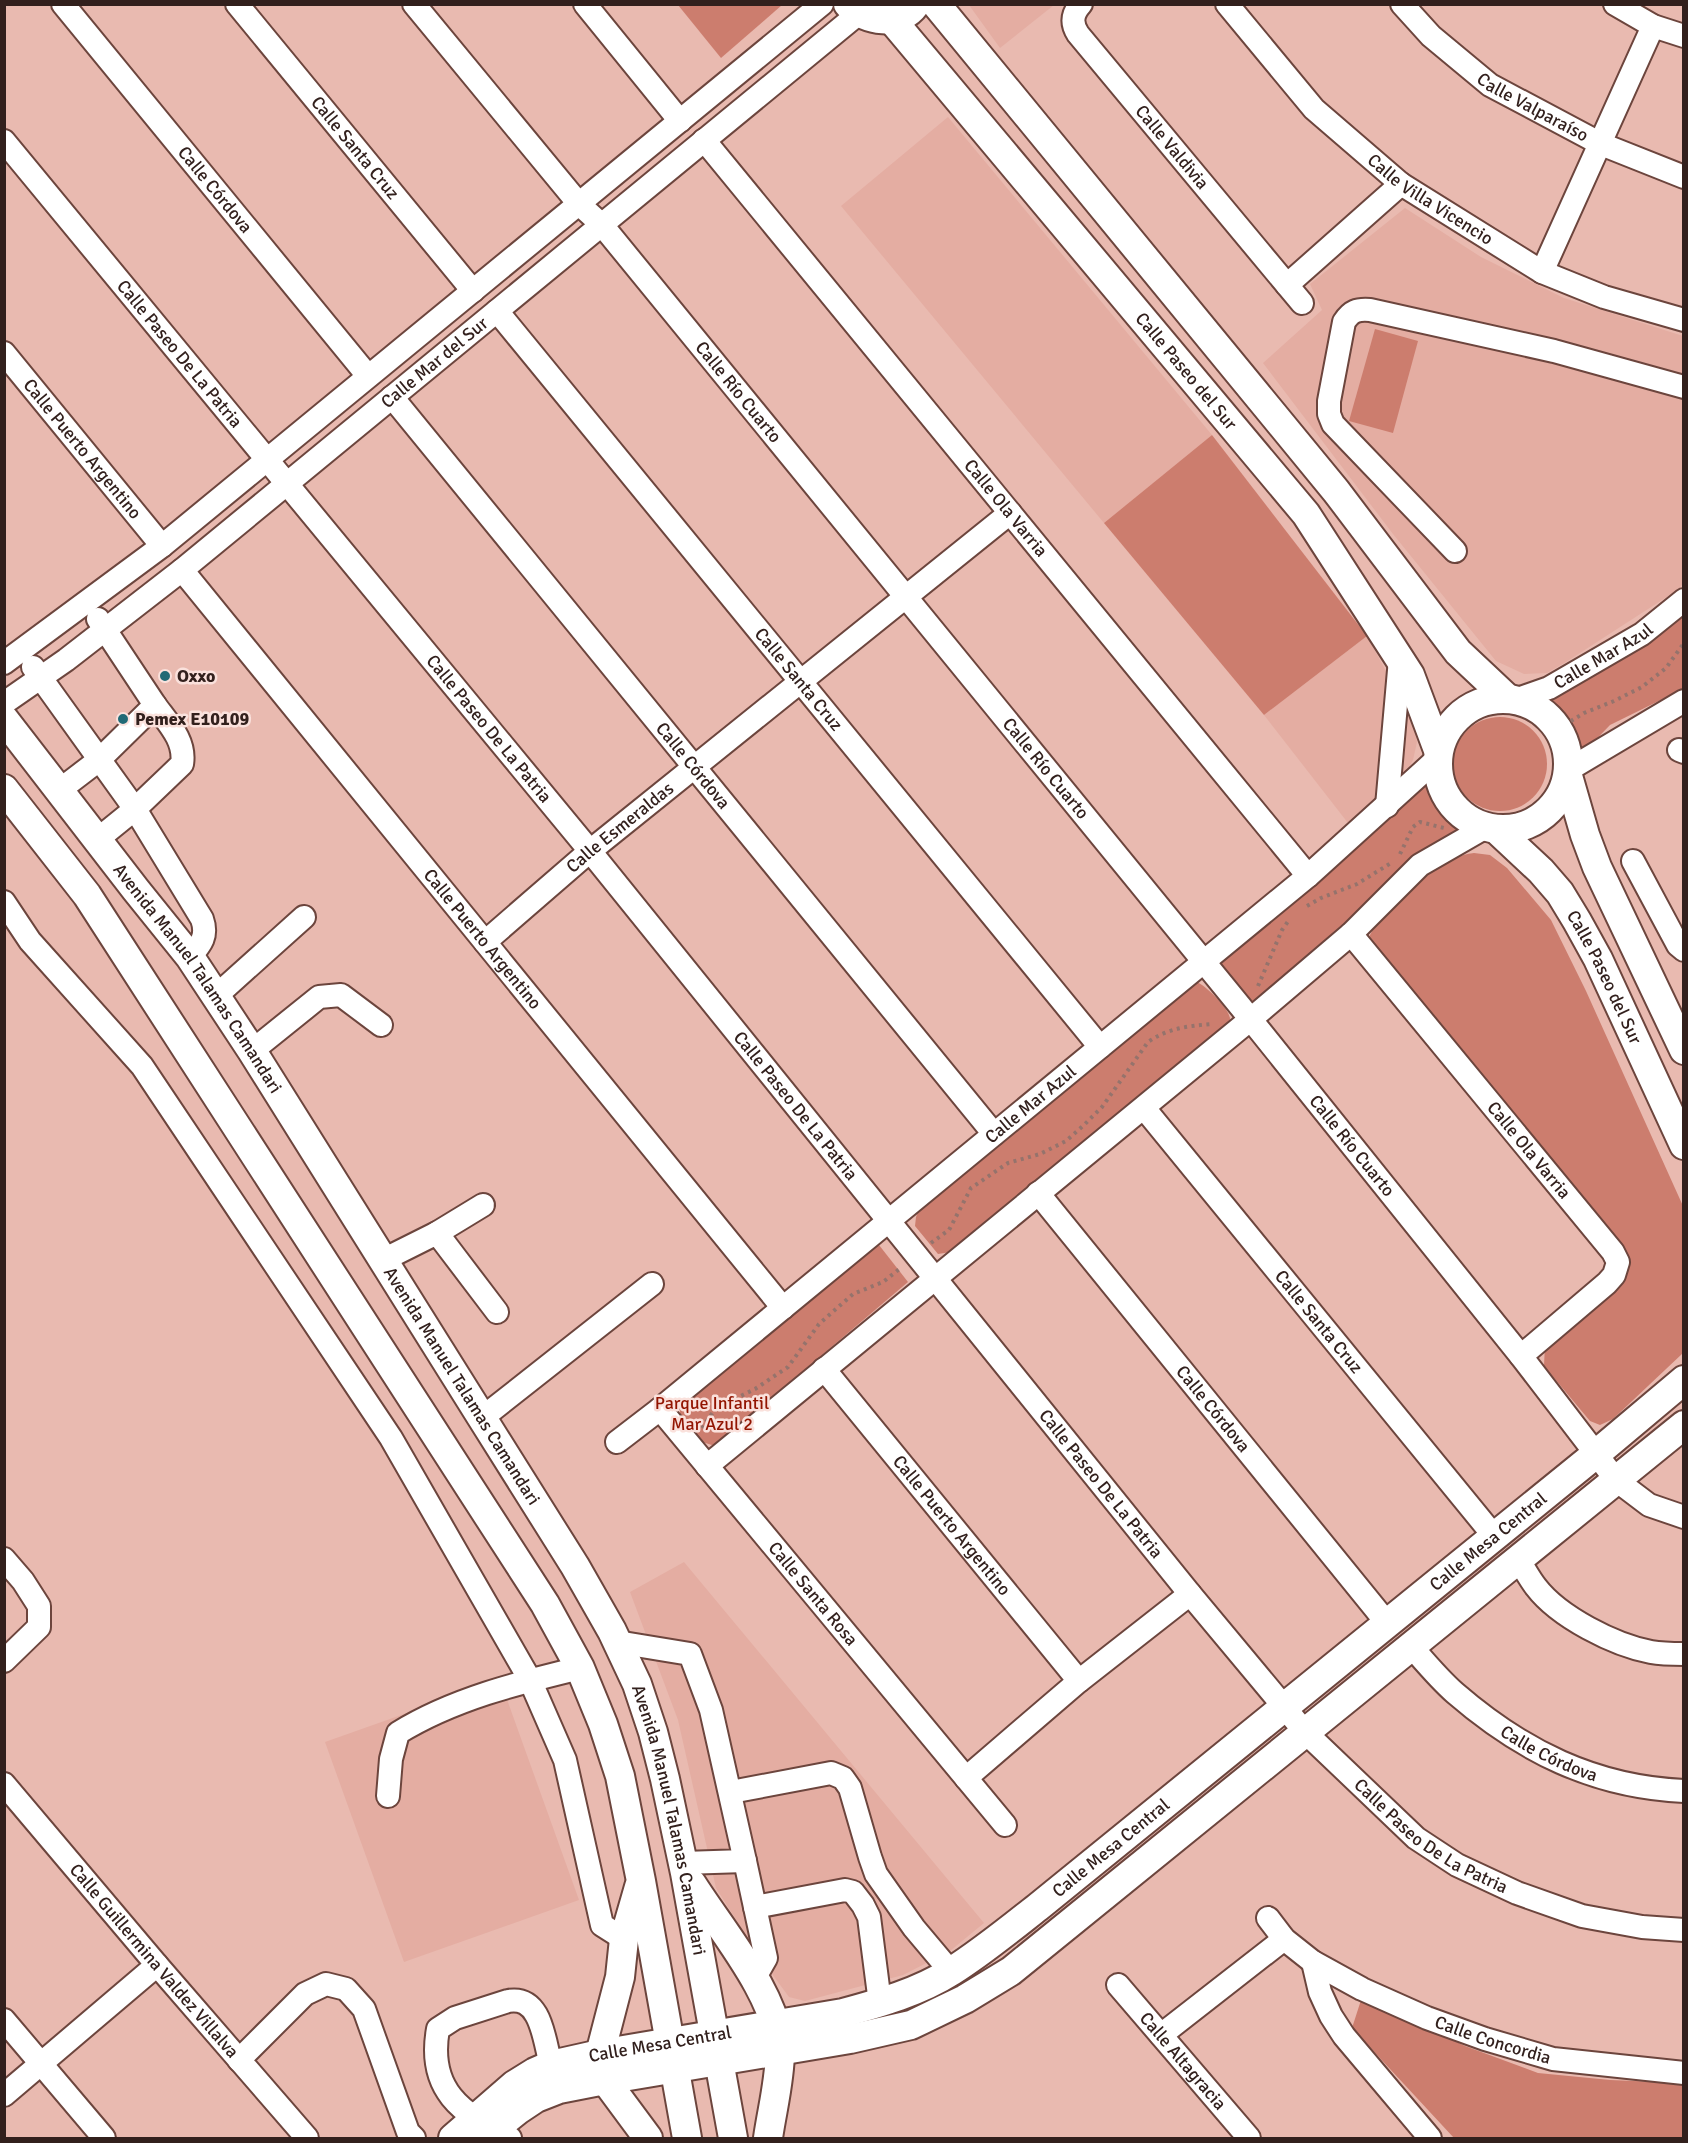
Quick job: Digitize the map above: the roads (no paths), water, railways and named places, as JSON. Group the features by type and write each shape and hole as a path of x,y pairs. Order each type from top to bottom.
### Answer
{"main road":[{"path":"853,9 874,20 892,20 912,10 916,4"},
{"path":"946,8 1336,491 1458,652 1511,700"},
{"name":"Calle Paseo del Sur","path":"892,20 1306,514 1410,675 1437,754"},
{"path":"1568,773 1565,789 1560,798 1536,821 1517,828 1485,831 1460,814 1446,798 1438,779 1437,754 1445,732 1456,718 1471,706 1489,700 1511,700 1532,706 1546,716 1557,729 1565,745 1568,773 1585,835 1597,867 1683,1047"},
{"name":"Avenida Manuel Talamas Camandari","path":"4,718 190,957 216,996 574,1566 617,1642 637,1684 666,1779 733,2139"},
{"name":"Avenida Manuel Talamas Camandari","path":"4,789 87,895 545,1604 580,1668 603,1724 620,1776 687,2139"},
{"name":"Calle Paseo del Sur","path":"1485,831 1542,871 1560,893 1598,959 1683,1145"},
{"name":"Calle Mesa Central","path":"778,2038 843,2013 880,2003 917,1989 951,1972 1038,1907 1596,1454 1683,1380"},
{"name":"Calle Mesa Central","path":"490,2131 514,2085 551,2065 603,2067 778,2038 850,2039 911,2025 966,1999 1011,1971 1683,1425"},
{"path":"684,1868 711,1913 736,1946 754,1979 778,2038 768,2139"},
{"path":"641,1881 624,1939 620,1977 603,2067 648,2139"},
{"path":"951,1972 966,1999"},
{"name":"Calle Mesa Central","path":"453,2139 490,2131 536,2098 603,2067"}],"street":[{"name":"Calle Córdova","path":"63,4 368,376"},
{"name":"Calle Santa Cruz","path":"237,4 473,291"},
{"name":"Calle Río Cuarto","path":"414,4 579,204 602,225 1246,1012 1521,1356 1616,1480 1649,1506 1683,1517"},
{"path":"585,4 680,121"},
{"name":"Calle Mar del Sur","path":"14,657 162,546 822,4"},
{"name":"Calle Valdivia","path":"1081,4 1073,15 1074,27 1078,34 1302,303"},
{"name":"Calle Villa Vicencio","path":"1227,4 1314,109 1401,184 1542,272 1604,297 1683,320"},
{"name":"Calle Valparaíso","path":"1401,4 1431,36 1490,85 1601,144 1683,177"},
{"path":"1615,4 1653,26 1683,36"},
{"name":"Calle Mar del Sur","path":"4,703 105,630 182,570 704,140 853,9"},
{"path":"1542,272 1653,26"},
{"name":"Calle Ola Varria","path":"704,140 1308,876"},
{"name":"Calle Paseo De La Patria","path":"4,141 590,851 1190,1594 1305,1732 1416,1838 1457,1865 1517,1893 1582,1916 1641,1928 1683,1930"},
{"path":"1287,285 1401,184"},
{"path":"1455,551 1334,424 1329,414 1329,401 1344,322 1350,314 1358,309 1370,310 1554,351 1683,387"},
{"name":"Calle Santa Cruz","path":"497,311 1100,1047"},
{"name":"Calle Puerto Argentino","path":"4,353 162,546"},
{"name":"Calle Córdova","path":"392,397 994,1134"},
{"name":"Calle Esmeraldas","path":"485,942 590,851 1010,513"},
{"name":"Calle Puerto Argentino","path":"182,570 783,1308"},
{"name":"Calle Mar Azul","path":"1511,700 1550,688 1642,634 1683,600"},
{"path":"87,602 182,744 183,755 182,764 135,809 98,839"},
{"path":"14,657 40,677 135,809 202,919 205,931 204,940 190,957"},
{"path":"1387,806 1400,658"},
{"path":"1568,773 1683,701"},
{"path":"61,789 99,760 155,705"},
{"name":"Calle Mar Azul","path":"617,1442 1308,876 1387,806 1437,754"},
{"path":"707,1466 1143,1108 1246,1012 1351,934 1420,865 1485,831"},
{"path":"1633,861 1678,945 1683,950"},
{"path":"4,902 30,941 142,1066 391,1438 530,1680 565,1760 602,1925 624,1939"},
{"path":"216,996 304,917"},
{"name":"Calle Ola Varria","path":"1351,934 1618,1262 1614,1275 1606,1283 1521,1356"},
{"path":"252,1051 319,997 341,995 381,1025"},
{"name":"Calle Santa Cruz","path":"1143,1108 1494,1536"},
{"name":"Calle Córdova","path":"1038,1193 1387,1623"},
{"path":"383,1260 437,1233 483,1205"},
{"path":"437,1233 496,1312"},
{"path":"482,1418 652,1284"},
{"name":"Calle Puerto Argentino","path":"824,1369 1079,1681"},
{"name":"Calle Santa Rosa","path":"660,1409 1005,1825"},
{"path":"4,1559 23,1581 39,1606 39,1627 4,1661"},
{"path":"1518,1559 1536,1587 1552,1603 1587,1626 1635,1648 1652,1652 1683,1654"},
{"path":"966,1778 1079,1681 1190,1594"},
{"path":"617,1642 690,1654 711,1710 766,1958 754,1979"},
{"name":"Calle Córdova","path":"1410,1647 1454,1692 1497,1726 1562,1764 1595,1776 1640,1786 1683,1791"},
{"path":"388,1796 391,1760 398,1733 421,1719 510,1686 580,1668"},
{"path":"731,1792 831,1773 843,1778 850,1788 876,1874 914,1928 951,1972"},
{"name":"Calle Guillermina Valdez Villalva","path":"4,1784 307,2139"},
{"path":"684,1868 745,1861"},
{"path":"754,1907 845,1890 853,1892 863,1905 868,1917 880,2003"},
{"name":"Calle Concordia","path":"1268,1918 1284,1939 1312,1962 1395,2005 1476,2036 1523,2051 1578,2062 1683,2073"},
{"path":"1161,2035 1284,1939"},
{"path":"1312,1962 1320,1992 1331,2016 1366,2063 1430,2139"},
{"path":"4,2095 157,1965"},
{"path":"239,2060 305,1994 326,1984 346,1989 364,2009 408,2132 414,2139"},
{"name":"Calle Altagracia","path":"1118,1985 1249,2139"},
{"path":"490,2131 451,2098 438,2072 435,2048 438,2029 455,2018 508,2001 523,2001 537,2013 551,2065"},
{"path":"4,2020 104,2139"}],"place":[{"name":"Oxxo","path":"165,676"},
{"name":"Pemex E10109","path":"123,719"}],"park label":[{"name":"Parque Infantil Mar Azul 2","path":"712,1413"}]}
